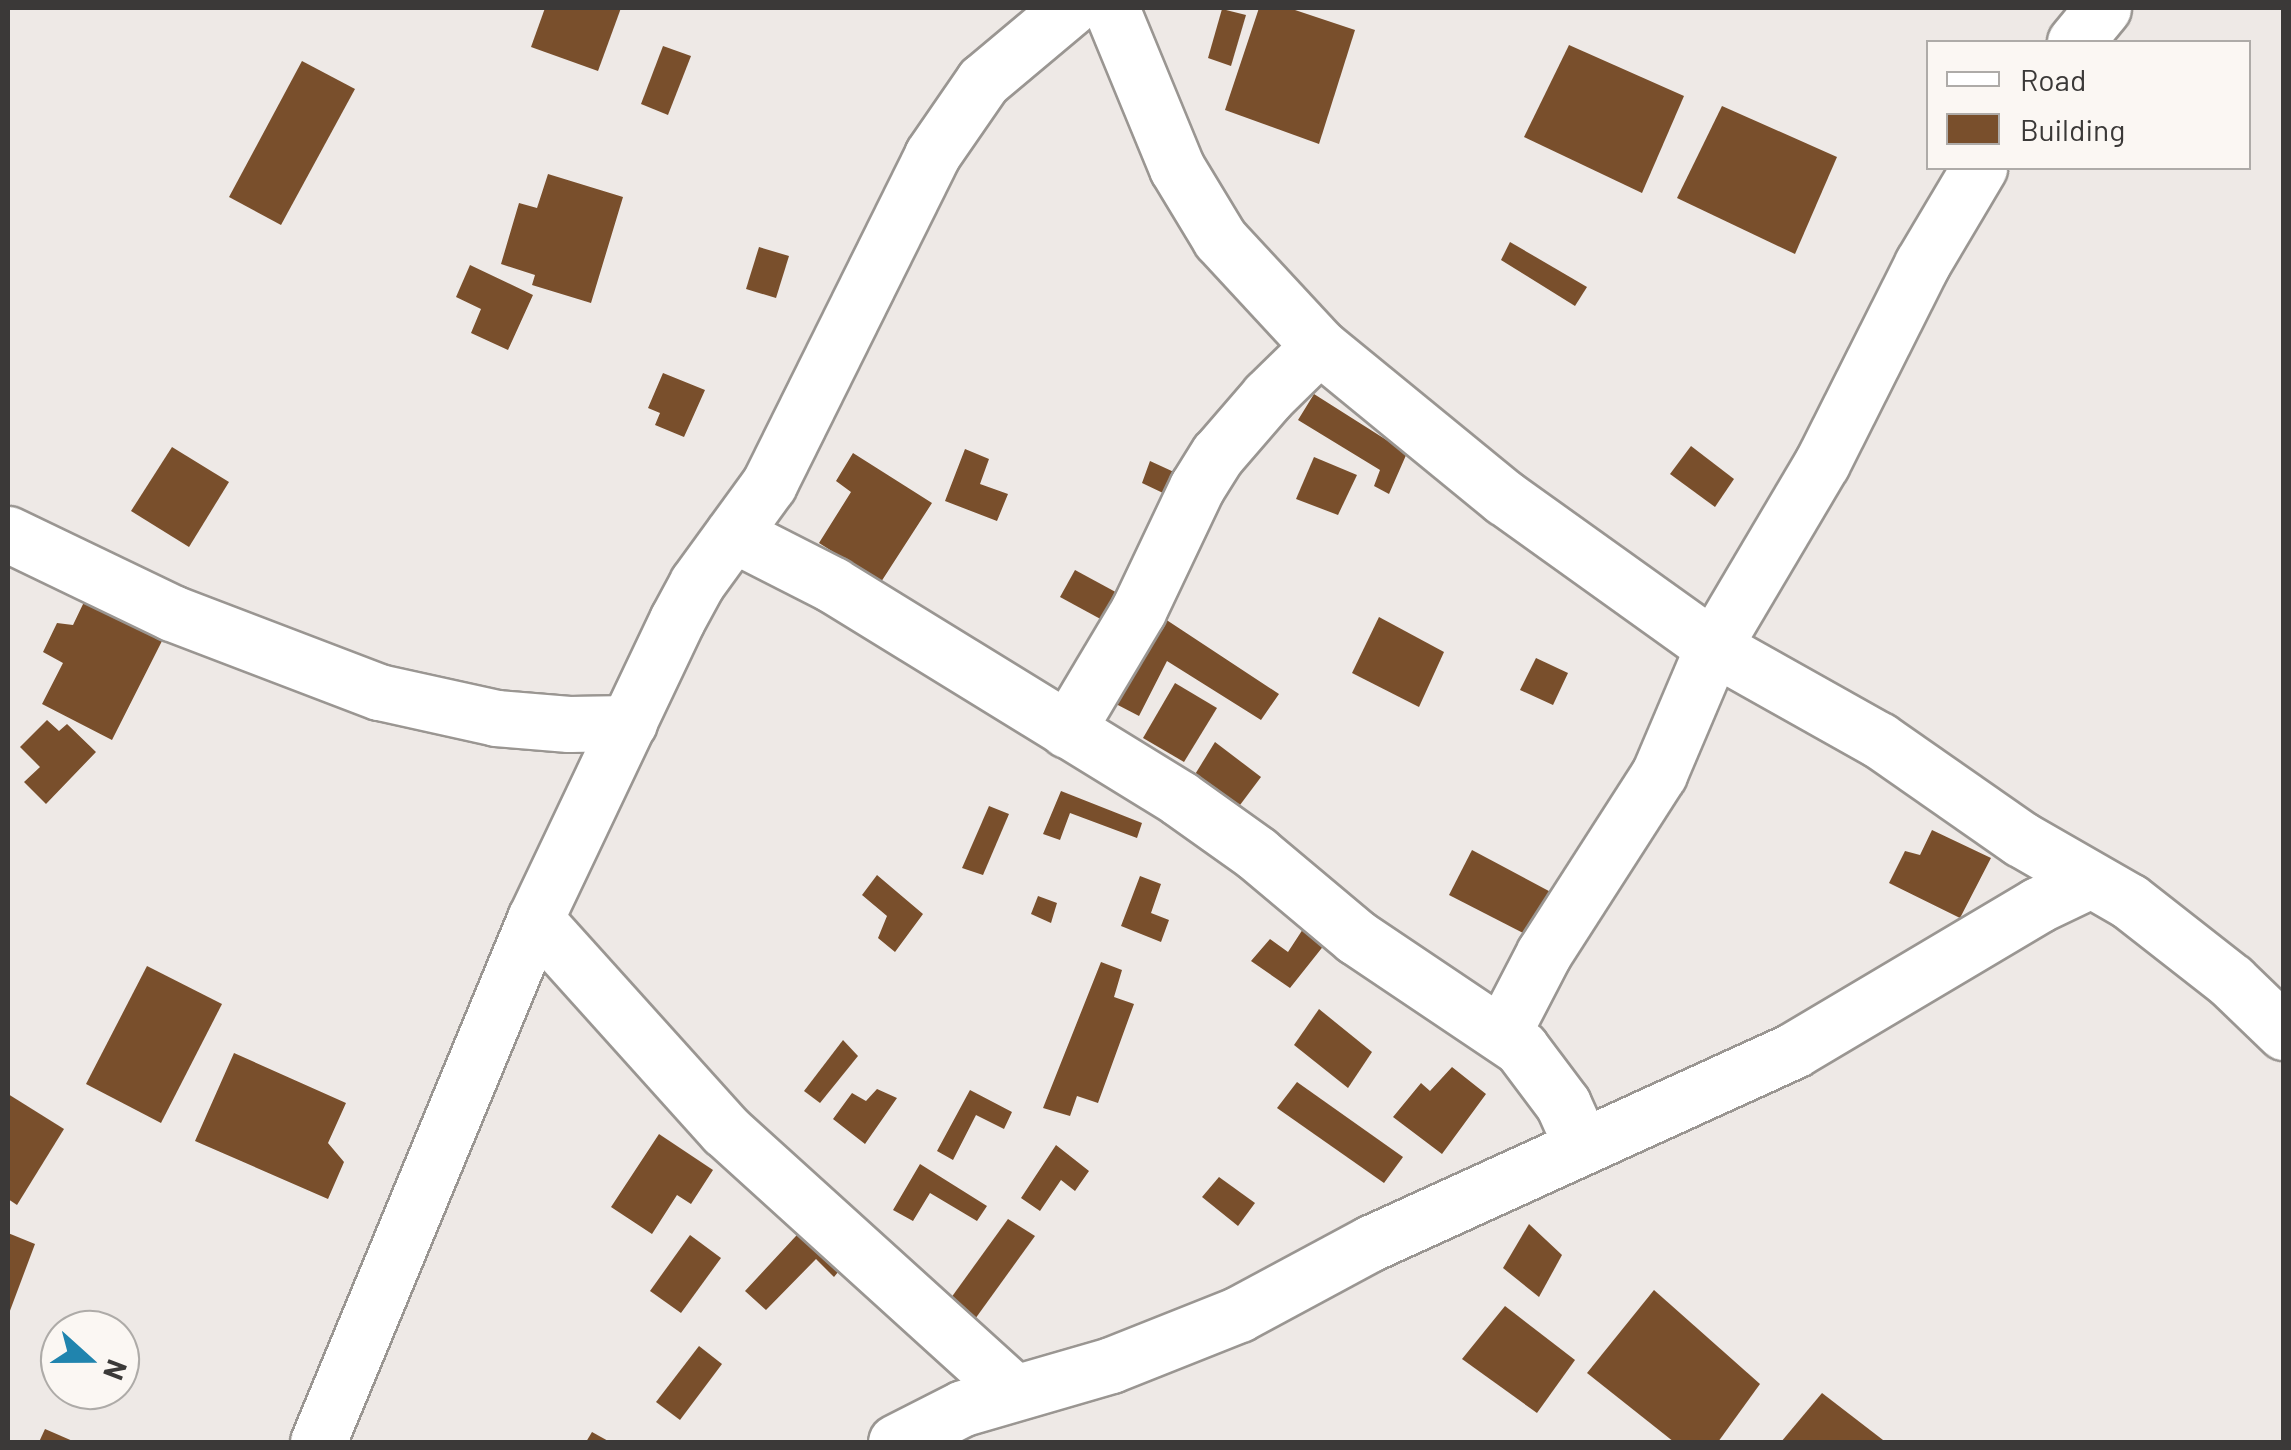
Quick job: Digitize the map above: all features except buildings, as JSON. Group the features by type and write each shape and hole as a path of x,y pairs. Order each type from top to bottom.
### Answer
{"street":[{"path":"318,1442 534,919 677,620 769,484 932,156 982,80 1070,8"},
{"path":"1111,8 1176,168 1211,225 1266,292 1319,346 1505,498 1712,648 1879,740 1968,804 2129,901 2231,981 2284,1032"},
{"path":"2078,40 2103,8"},
{"path":"1503,1032 1529,979 1659,774 1712,648 1822,463 1922,264 1978,170"},
{"path":"1067,730 1138,611 1218,454 1268,396 1319,346"},
{"path":"8,534 172,614 378,692 496,718 569,724 629,723"},
{"path":"732,534 832,585 1179,798 1290,879 1356,937 1503,1032 1542,1070 1581,1144"},
{"path":"896,1442 932,1422 1013,1391 1178,1342 1371,1242 1794,1050 2038,905 2090,880"},
{"path":"534,919 725,1130 1013,1391"}]}
